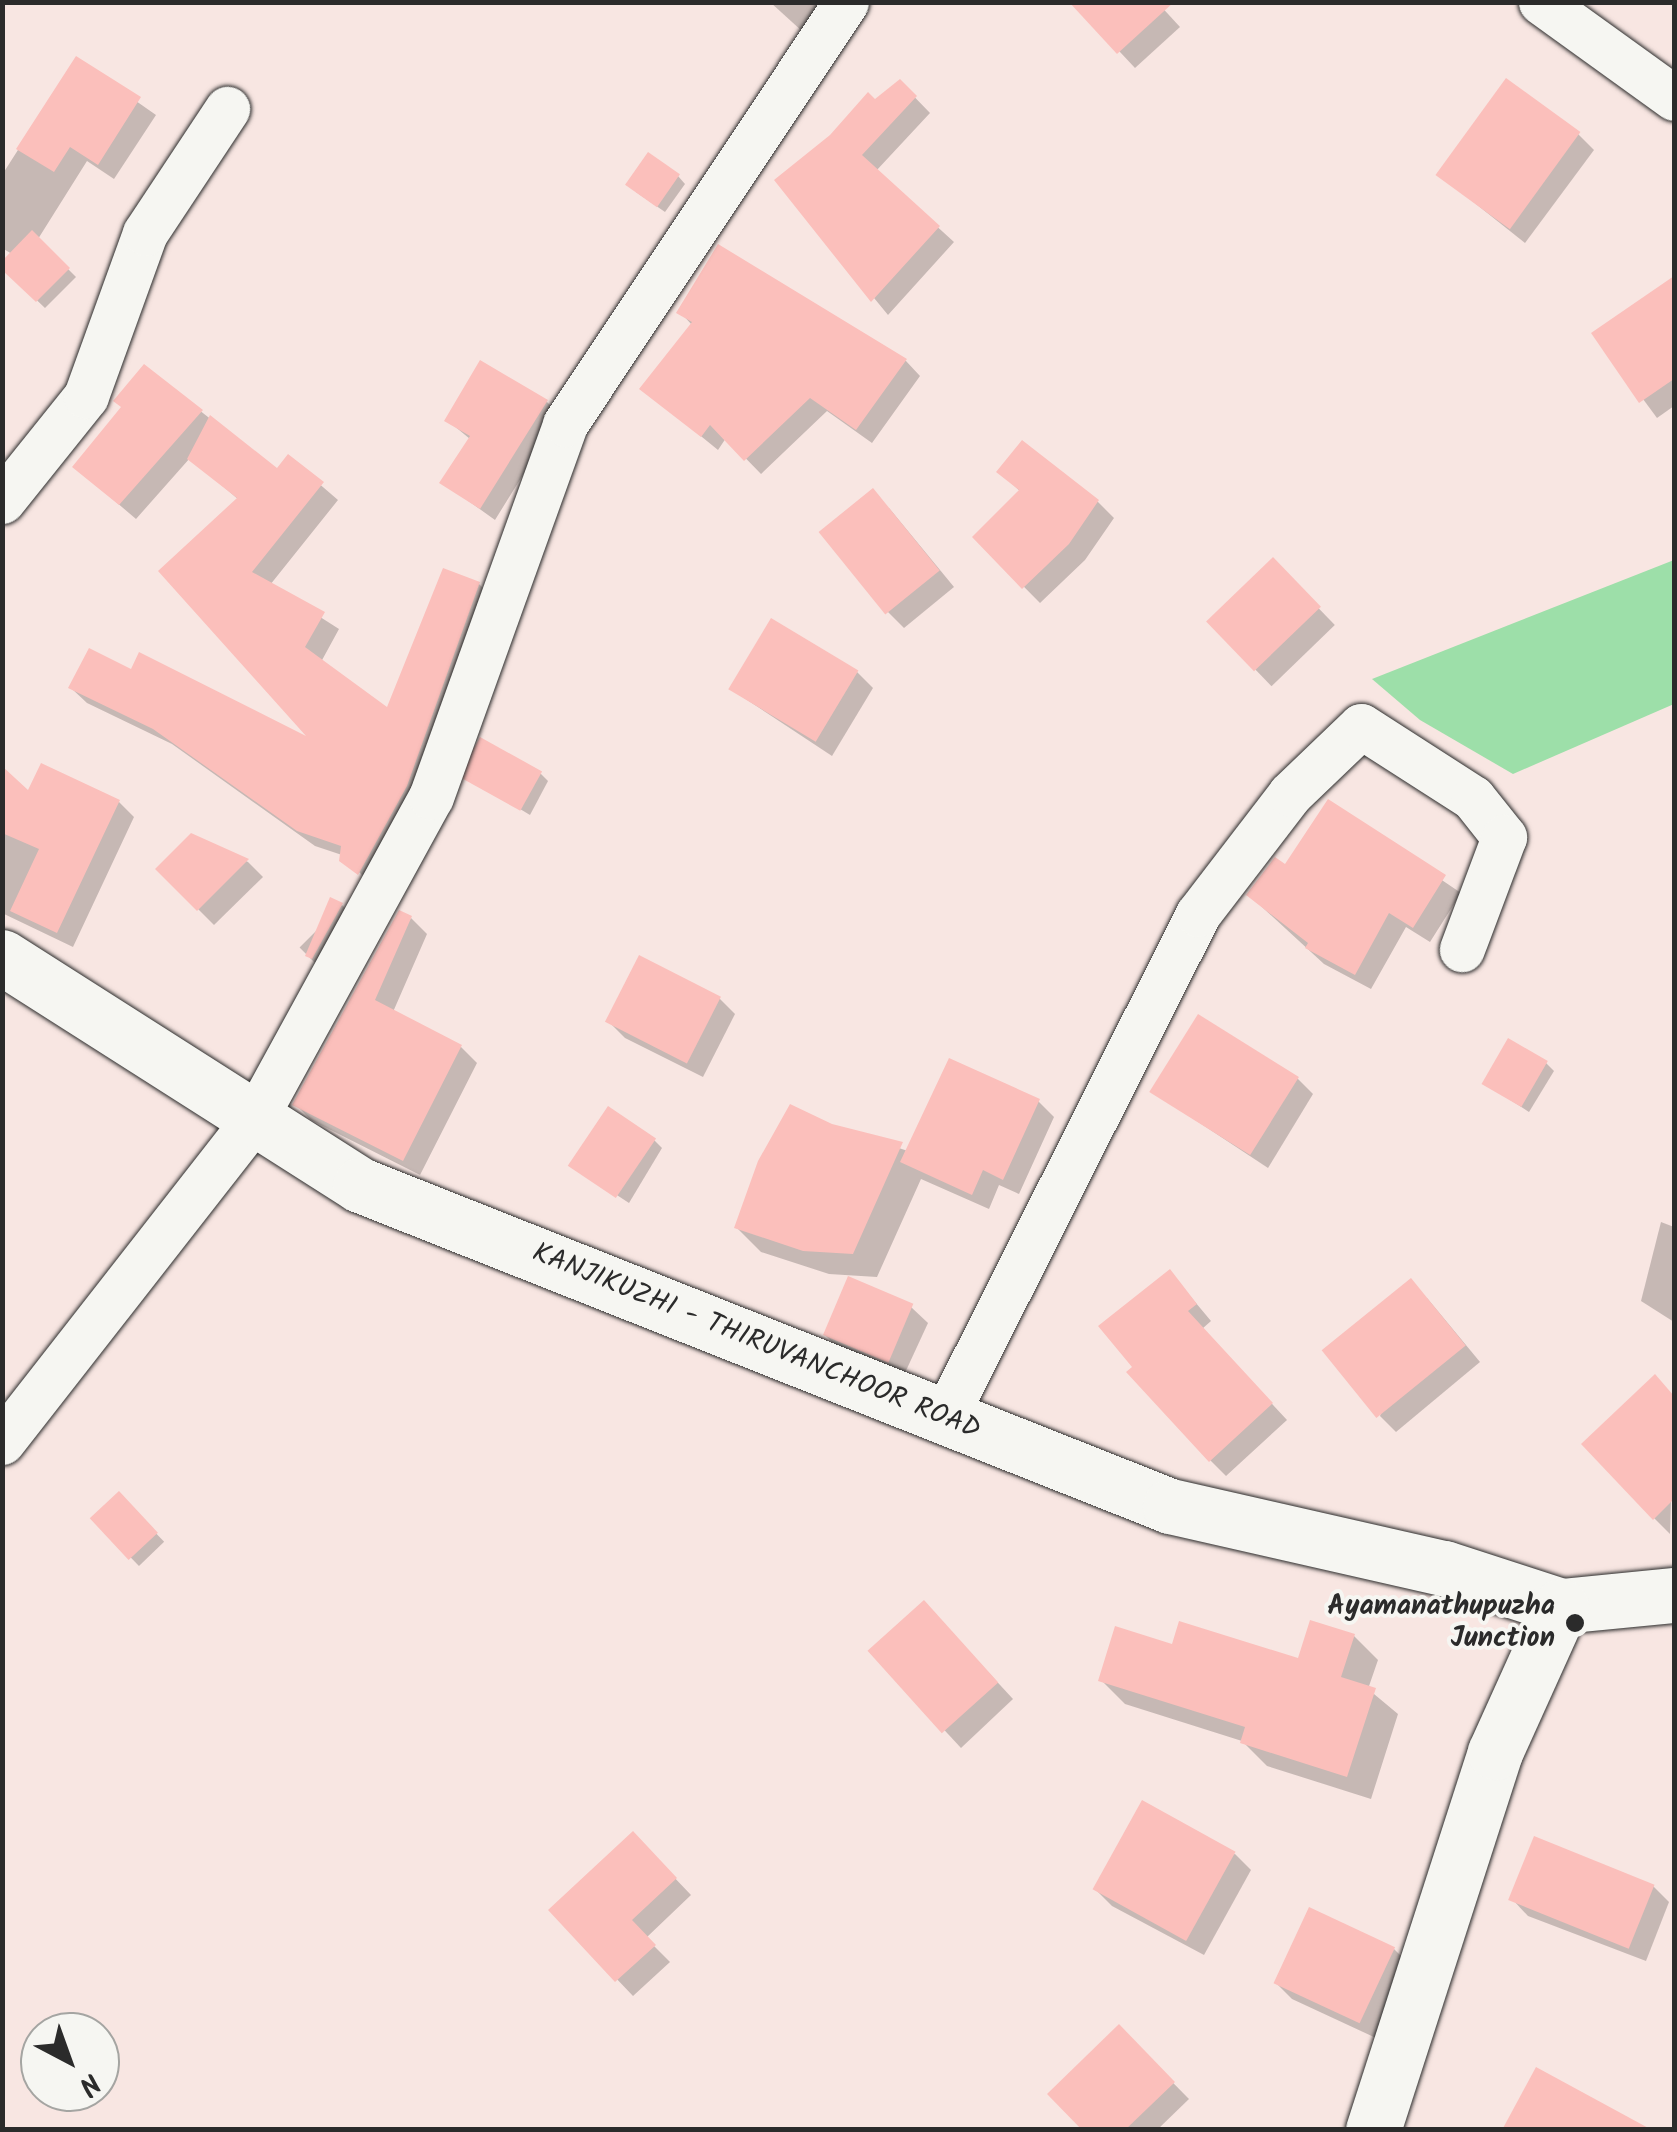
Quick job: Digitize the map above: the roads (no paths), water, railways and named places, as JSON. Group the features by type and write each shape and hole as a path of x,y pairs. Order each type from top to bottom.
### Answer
{"main road":[{"name":"KANJIKUZHI - THIRUVANCHOOR ROAD","path":"2,957 360,1185 1170,1506 1444,1568 1561,1606"},
{"path":"1373,2130 1495,1752 1561,1606 1674,1595"}],"street":[{"path":"2,1442 256,1118 431,796 566,424 846,2"},
{"path":"1541,2 1674,98"},
{"path":"2,501 86,396 145,233 227,109"},
{"path":"944,1417 1198,914 1290,794 1361,726 1474,798 1504,836 1462,949"}],"place":[{"name":"Ayamanathupuzha Junction","path":"1575,1623"}]}
